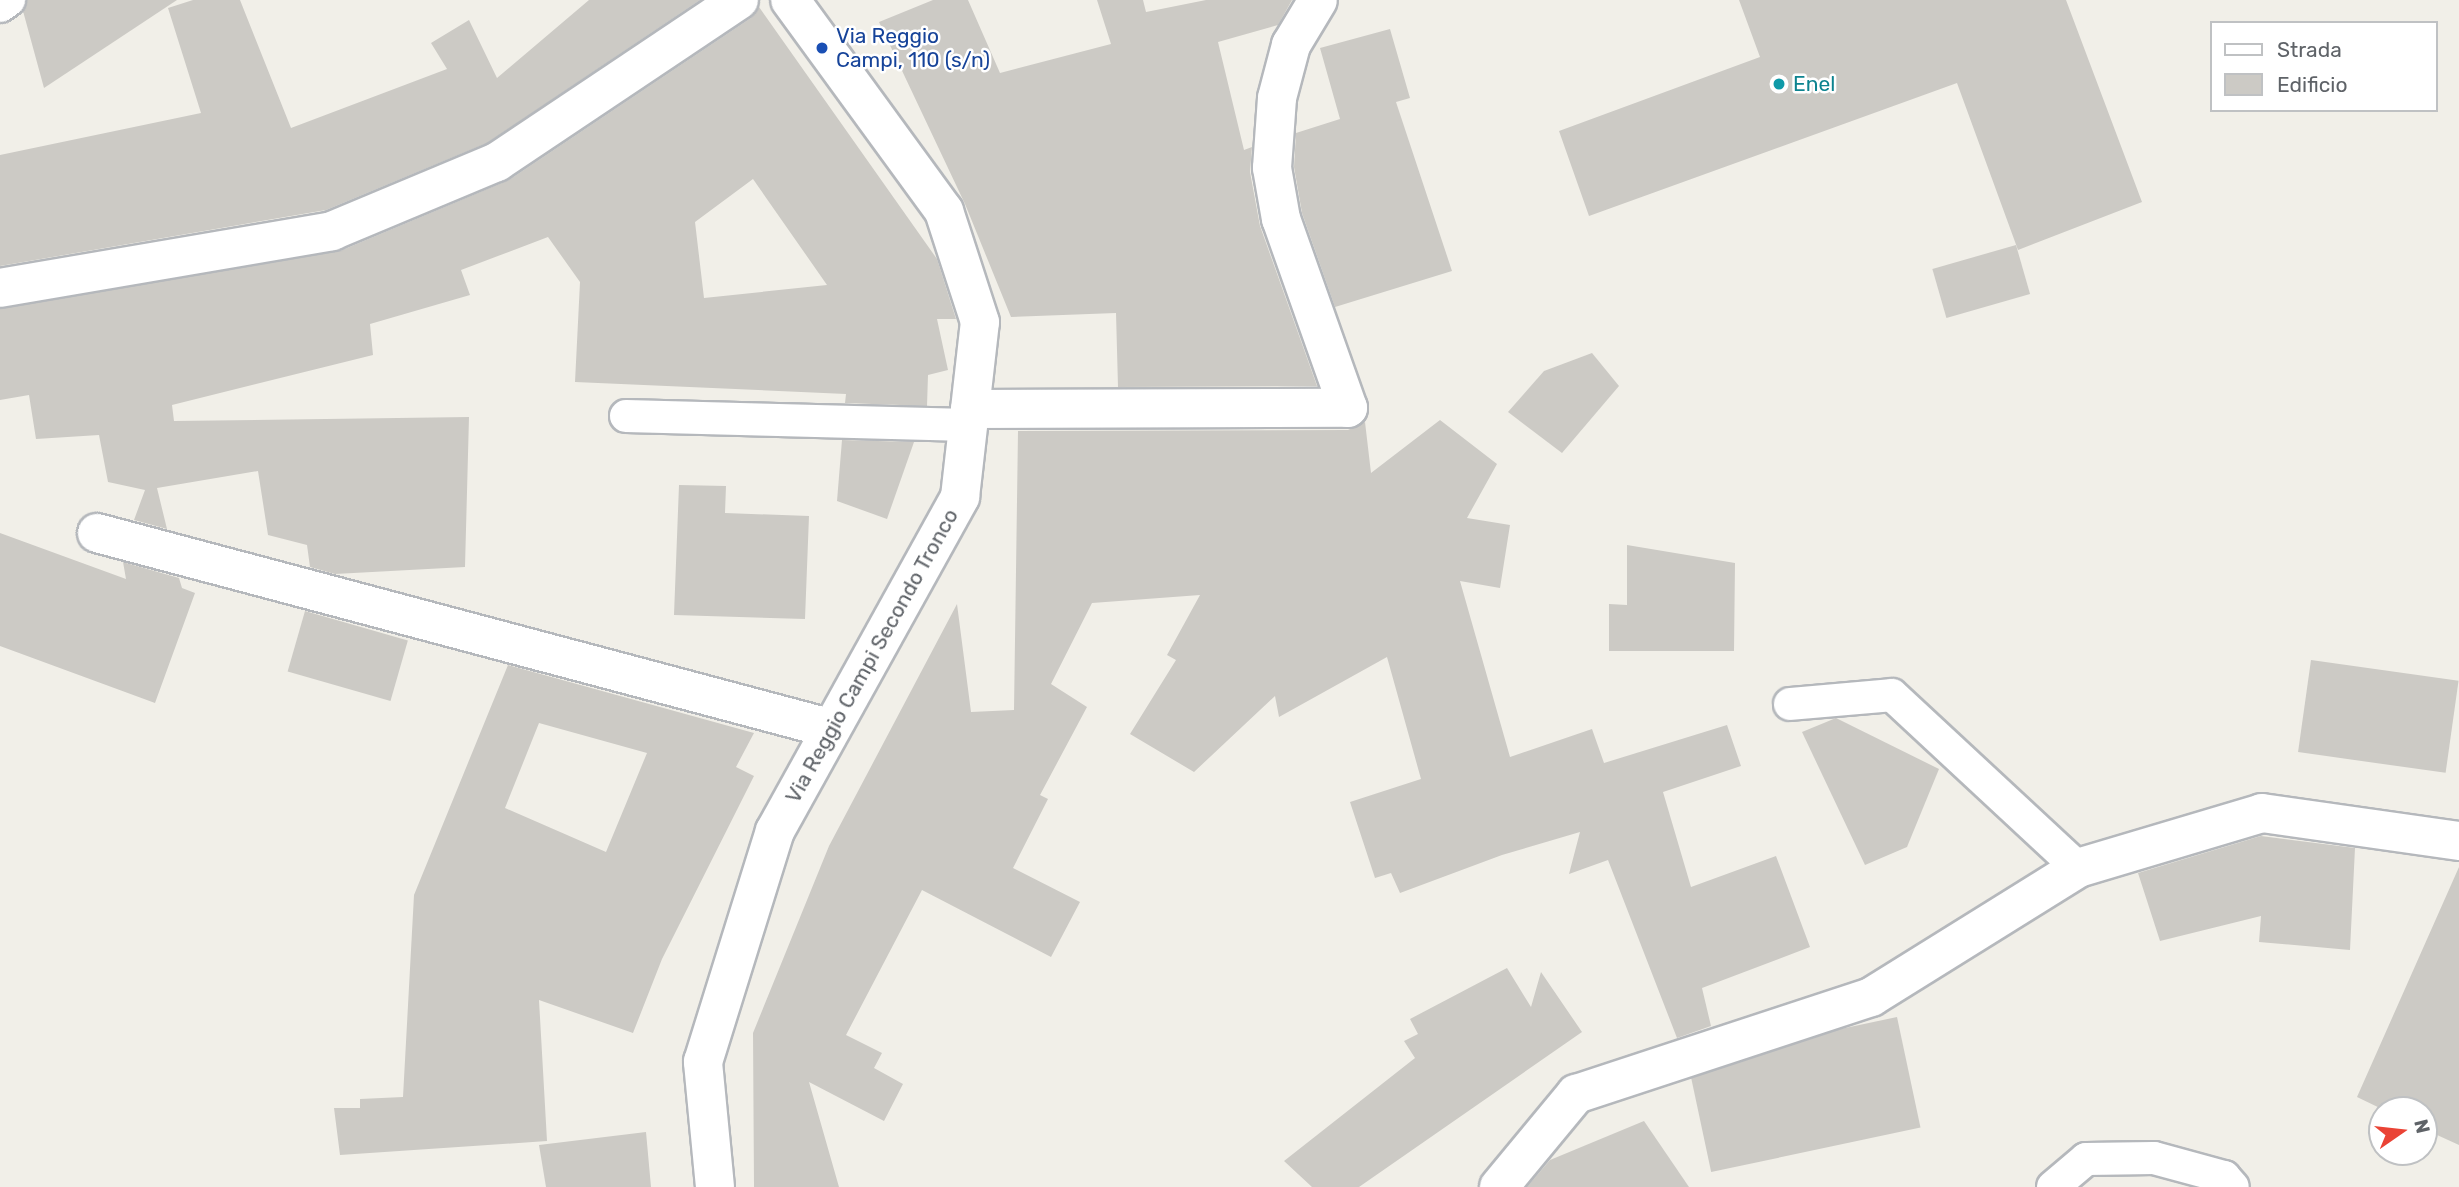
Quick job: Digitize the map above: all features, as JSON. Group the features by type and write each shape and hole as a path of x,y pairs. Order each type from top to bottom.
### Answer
{"street":[{"path":"0,288 332,230 497,162 739,0"},
{"name":"Via Reggio Campi Secondo Tronco","path":"715,1187 703,1062 775,831 829,728 960,497 980,322 944,211 790,0"},
{"path":"969,417 1348,408 1281,219 1272,168 1278,98 1291,45 1318,0"},
{"path":"97,533 829,728"},
{"path":"1499,1187 1577,1094 1871,997 2077,868 2262,813 2459,841"}],"lane":[{"path":"0,6 9,0"},
{"path":"626,416 969,417"},
{"path":"1790,704 1892,695 2077,868"},
{"path":"2053,1187 2086,1160 2154,1158 2224,1177 2233,1187"}],"building":[{"path":"27,0 177,0 44,88 23,11"},
{"path":"193,0 240,0 291,128 447,69 431,43 469,20 497,78 589,0 700,0 487,143 326,210 0,266 0,155 201,113 168,8"},
{"path":"933,0 968,0 1000,73 1111,44 1097,0 1143,0 1146,12 1206,0 1292,0 1278,25 1218,42 1244,150 1252,147 1250,172 1260,226 1317,386 1118,387 1116,313 1011,317 965,204 879,22"},
{"path":"1739,0 2066,0 2142,202 2018,250 1957,83 1589,216 1559,131 1760,57"},
{"path":"759,7 937,259 956,319 937,319 948,370 928,375 927,406 845,403 846,394 575,382 580,282 548,237 461,270 470,295 370,324 373,355 172,405 174,421 469,417 465,567 335,574 310,567 307,545 268,535 258,471 157,488 167,529 134,520 145,490 108,482 99,435 36,439 29,395 0,400 0,309 340,251 509,180 751,18","holes":["753,179 827,285 704,298 695,222"]},
{"path":"1390,29 1410,98 1396,102 1452,271 1335,307 1302,213 1294,167 1296,133 1340,119 1320,48"},
{"path":"2016,245 2030,294 1946,318 1932,269"},
{"path":"1592,353 1619,386 1562,453 1508,412 1544,371"},
{"path":"1440,420 1497,464 1467,518 1510,525 1500,588 1460,581 1510,757 1592,729 1604,763 1727,725 1741,766 1663,792 1691,887 1776,856 1810,947 1702,988 1711,1026 1677,1038 1608,860 1569,874 1580,832 1502,855 1400,893 1391,873 1375,878 1350,802 1421,779 1387,657 1279,717 1275,696 1194,772 1130,734 1176,660 1167,655 1200,595 1092,603 1051,684 1087,707 1040,795 1048,799 1013,868 1080,902 1051,957 922,890 846,1035 882,1053 874,1068 903,1084 884,1121 809,1082 839,1187 754,1187 753,1033 829,846 957,604 971,712 1014,710 1018,431 1348,430 1365,422 1371,473"},
{"path":"842,440 914,442 887,519 837,501"},
{"path":"679,485 726,486 725,513 809,516 805,619 674,615"},
{"path":"0,533 126,579 123,562 179,578 182,588 195,593 155,703 0,646"},
{"path":"1627,545 1735,563 1734,651 1609,651 1609,604 1627,605"},
{"path":"305,611 408,640 390,701 288,672"},
{"path":"2311,660 2459,681 2446,773 2298,752"},
{"path":"508,665 754,733 736,767 754,776 662,959 633,1033 539,1000 547,1141 340,1155 334,1108 360,1108 360,1099 403,1097 414,895","holes":["539,723 647,753 606,852 505,808"]},
{"path":"1836,718 1939,769 1907,847 1865,865 1802,732"},
{"path":"2261,836 2355,848 2350,950 2259,942 2261,916 2160,941 2138,873"},
{"path":"2459,867 2459,1145 2438,1135 2438,1096 2368,1096 2368,1102 2357,1097"},
{"path":"1507,968 1531,1007 1541,972 1582,1032 1359,1187 1312,1187 1284,1161 1415,1058 1404,1041 1418,1034 1410,1019"},
{"path":"1897,1017 1920,1128 1711,1172 1688,1061"},
{"path":"1644,1121 1689,1187 1527,1187 1550,1160"},
{"path":"646,1132 651,1187 546,1187 539,1145"}],"place":[{"name":"Via Reggio Campi, 110 (s/n)","path":"822,48"},
{"name":"Enel","path":"1779,84"}]}
